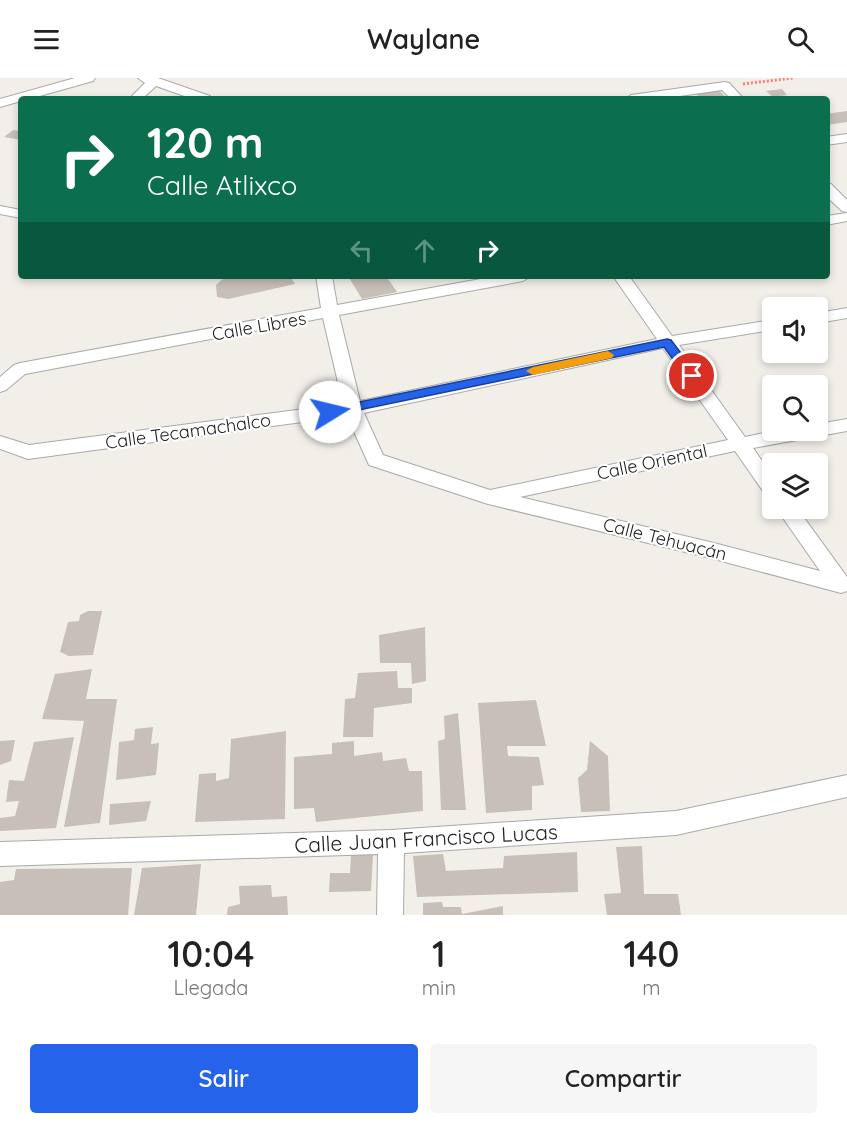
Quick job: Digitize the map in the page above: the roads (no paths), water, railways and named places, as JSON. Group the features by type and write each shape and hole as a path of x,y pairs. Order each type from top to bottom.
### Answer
{"street":[{"path":"25,96 89,78"},
{"path":"137,96 149,79 197,96"},
{"path":"653,96 725,86 735,96"},
{"path":"0,103 18,98"},
{"path":"830,140 847,138"},
{"path":"830,191 847,208"},
{"path":"830,220 847,217"},
{"name":"Calle Tehuacán","path":"324,279 330,313 353,409 376,460 488,497 714,550 841,585 794,519"},
{"name":"Calle Libres","path":"0,386 20,369 507,279"},
{"path":"623,279 762,475"},
{"path":"828,316 847,313"},
{"name":"Calle Tecamachalco","path":"0,442 28,452 353,409 667,342 762,327"},
{"name":"Calle Oriental","path":"828,428 847,425"},
{"name":"Calle Oriental","path":"488,497 762,440"},
{"name":"Calle Juan Francisco Lucas","path":"0,854 391,842 676,823 847,786"},
{"path":"390,915 391,842"}]}
